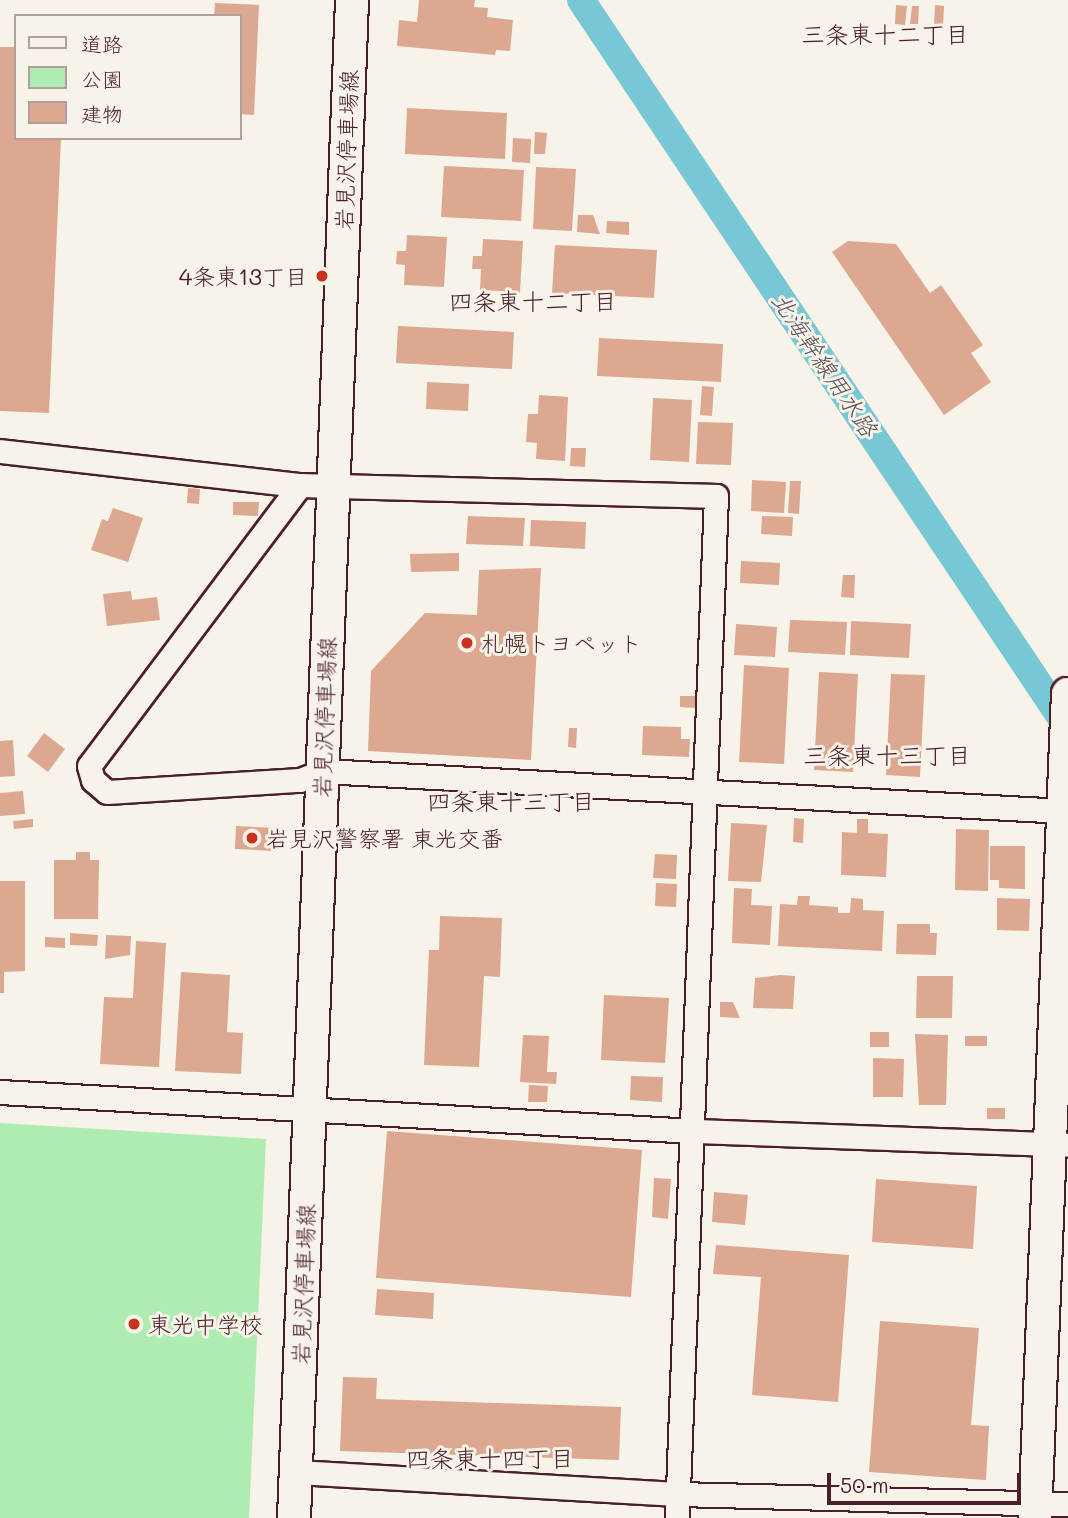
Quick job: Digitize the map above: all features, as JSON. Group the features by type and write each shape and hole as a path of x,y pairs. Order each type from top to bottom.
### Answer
{"main road":[{"name":"岩見沢停車場線","path":"294,1518 352,0"},
{"path":"1036,1511 1059,1144 1063,811 1068,694"}],"street":[{"path":"0,451 300,485 332,482 716,496 708,794 677,1518"},
{"path":"300,485 89,766 93,780 107,792 300,780 323,771 708,794 1063,811"},
{"path":"0,1092 694,1131 1059,1144"},
{"path":"295,1472 1036,1511 1068,1504"}],"green space":[{"name":"東光中学校","path":"0,1123 266,1139 249,1518 0,1518"}],"building":[{"path":"419,0 475,0 474,7 488,8 487,17 513,20 510,51 496,50 495,55 397,46 399,20 417,22"},
{"path":"215,3 259,5 254,115 242,114 242,14 214,14"},
{"path":"896,5 907,6 905,25 895,24"},
{"path":"935,5 944,6 943,27 934,26"},
{"path":"912,6 919,6 918,24 910,24"},
{"path":"0,47 14,47 14,140 61,140 49,413 0,411"},
{"path":"407,108 507,113 505,159 405,154"},
{"path":"535,132 547,133 545,154 534,154"},
{"path":"513,138 531,139 530,163 512,162"},
{"path":"444,166 524,170 521,221 441,217"},
{"path":"536,167 576,169 572,231 533,229"},
{"path":"578,215 593,215 600,234 577,232"},
{"path":"607,221 629,222 629,235 606,233"},
{"path":"407,235 447,237 444,287 404,285 405,265 396,264 397,251 406,251"},
{"path":"483,239 523,241 520,292 480,290 481,269 472,269 473,256 482,256"},
{"path":"848,241 896,244 930,293 941,285 983,345 971,353 991,382 944,415 832,252"},
{"path":"555,245 657,250 654,298 552,293"},
{"path":"398,326 514,332 512,369 396,363"},
{"path":"599,338 723,344 721,382 597,376"},
{"path":"427,382 469,384 468,411 426,409"},
{"path":"702,386 714,387 712,416 700,415"},
{"path":"539,395 568,397 565,461 536,459 537,443 526,442 528,414 538,414"},
{"path":"653,398 692,400 689,462 650,460"},
{"path":"698,422 733,423 731,465 696,464"},
{"path":"571,448 586,448 585,467 570,466"},
{"path":"752,480 786,482 784,513 751,511"},
{"path":"790,481 801,481 799,514 788,513"},
{"path":"188,488 200,489 199,504 187,503"},
{"path":"233,502 259,502 258,516 233,515"},
{"path":"113,508 143,518 128,562 91,550 102,519 108,521"},
{"path":"468,516 525,518 523,546 466,544"},
{"path":"762,516 793,517 792,536 761,534"},
{"path":"531,520 586,522 585,549 530,546"},
{"path":"459,553 459,571 411,572 410,554"},
{"path":"741,561 780,563 779,585 740,583"},
{"name":"札幌トヨペット","path":"541,568 531,760 368,751 371,671 425,613 477,615 479,570"},
{"path":"843,575 855,575 854,598 841,597"},
{"path":"131,591 132,600 157,597 160,620 107,626 103,594"},
{"path":"790,620 847,622 845,655 788,652"},
{"path":"851,621 911,624 909,658 850,655"},
{"path":"736,624 777,627 775,657 734,655"},
{"path":"744,665 789,668 784,764 739,762"},
{"path":"819,672 858,674 853,772 814,770"},
{"path":"891,674 925,675 920,777 886,775"},
{"path":"680,696 695,696 695,708 680,707"},
{"path":"643,726 681,727 681,739 690,739 689,757 642,755"},
{"path":"569,728 577,728 576,748 568,747"},
{"path":"44,733 65,749 48,772 27,756"},
{"path":"13,740 15,776 0,777 0,741"},
{"path":"23,791 25,814 0,816 0,793"},
{"path":"794,818 804,819 803,843 793,842"},
{"path":"33,819 33,827 14,829 13,821"},
{"path":"857,819 868,819 868,833 888,834 886,877 841,875 842,832 857,833"},
{"path":"731,823 767,825 761,882 728,881"},
{"path":"236,826 275,828 274,851 235,849"},
{"path":"956,829 989,830 988,891 955,890"},
{"path":"990,846 1025,846 1025,889 999,888 999,880 990,880"},
{"path":"76,852 90,852 90,860 99,860 98,919 54,919 54,860 76,860"},
{"path":"655,854 677,855 676,879 653,878"},
{"path":"0,881 25,881 25,971 4,972 4,993 0,993"},
{"path":"656,883 677,884 676,907 655,906"},
{"path":"734,888 752,889 751,905 772,906 770,945 732,943"},
{"path":"798,896 810,896 809,905 838,907 838,913 850,913 851,898 863,899 863,910 884,911 882,951 778,946 780,904 797,905"},
{"path":"997,898 1030,899 1029,931 997,930"},
{"path":"440,916 502,918 500,977 484,976 479,1067 424,1065 429,950 439,950"},
{"path":"897,924 930,924 930,933 937,933 936,955 896,954"},
{"path":"70,933 98,935 97,946 70,945"},
{"path":"106,935 131,936 130,955 105,959"},
{"path":"45,937 65,938 65,948 45,947"},
{"path":"136,941 166,943 159,1067 100,1064 104,997 133,998"},
{"path":"181,972 230,975 227,1032 243,1033 241,1074 175,1071"},
{"path":"795,976 793,1009 753,1008 755,978"},
{"path":"917,976 953,976 952,1018 916,1018"},
{"path":"604,995 669,998 665,1063 601,1060"},
{"path":"720,1002 733,1002 740,1018 720,1017"},
{"path":"870,1032 889,1032 889,1047 870,1047"},
{"path":"915,1034 948,1035 946,1105 919,1105"},
{"path":"523,1035 549,1036 547,1072 557,1072 556,1084 520,1082"},
{"path":"965,1036 987,1036 987,1046 965,1046"},
{"path":"873,1058 904,1059 903,1097 873,1097"},
{"path":"631,1076 663,1077 662,1102 630,1100"},
{"path":"529,1085 548,1086 547,1102 528,1102"},
{"path":"987,1108 1005,1108 1005,1119 987,1119"},
{"path":"387,1131 642,1150 631,1297 376,1278"},
{"path":"654,1178 671,1179 668,1219 652,1217"},
{"path":"876,1179 977,1186 973,1249 872,1242"},
{"path":"714,1192 748,1195 745,1225 712,1222"},
{"path":"716,1245 849,1255 838,1402 752,1395 761,1277 713,1274"},
{"path":"377,1289 434,1293 433,1319 375,1315"},
{"path":"880,1321 979,1328 971,1425 989,1426 986,1480 869,1472"},
{"path":"343,1377 377,1378 376,1399 621,1407 619,1460 340,1451"}],"waterway":[{"name":"北海幹線用水路","path":"581,0 1068,728"}],"place":[{"name":"4条東13丁目","path":"322,276"},
{"name":"札幌トヨペット","path":"467,643"},
{"name":"岩見沢警察署 東光交番","path":"252,838"},
{"name":"東光中学校","path":"134,1324"}],"district":[{"name":"三条東十二丁目","path":"885,34"},
{"name":"四条東十二丁目","path":"533,301"},
{"name":"三条東十三丁目","path":"887,755"},
{"name":"四条東十三丁目","path":"511,801"},
{"name":"四条東十四丁目","path":"490,1458"}]}
